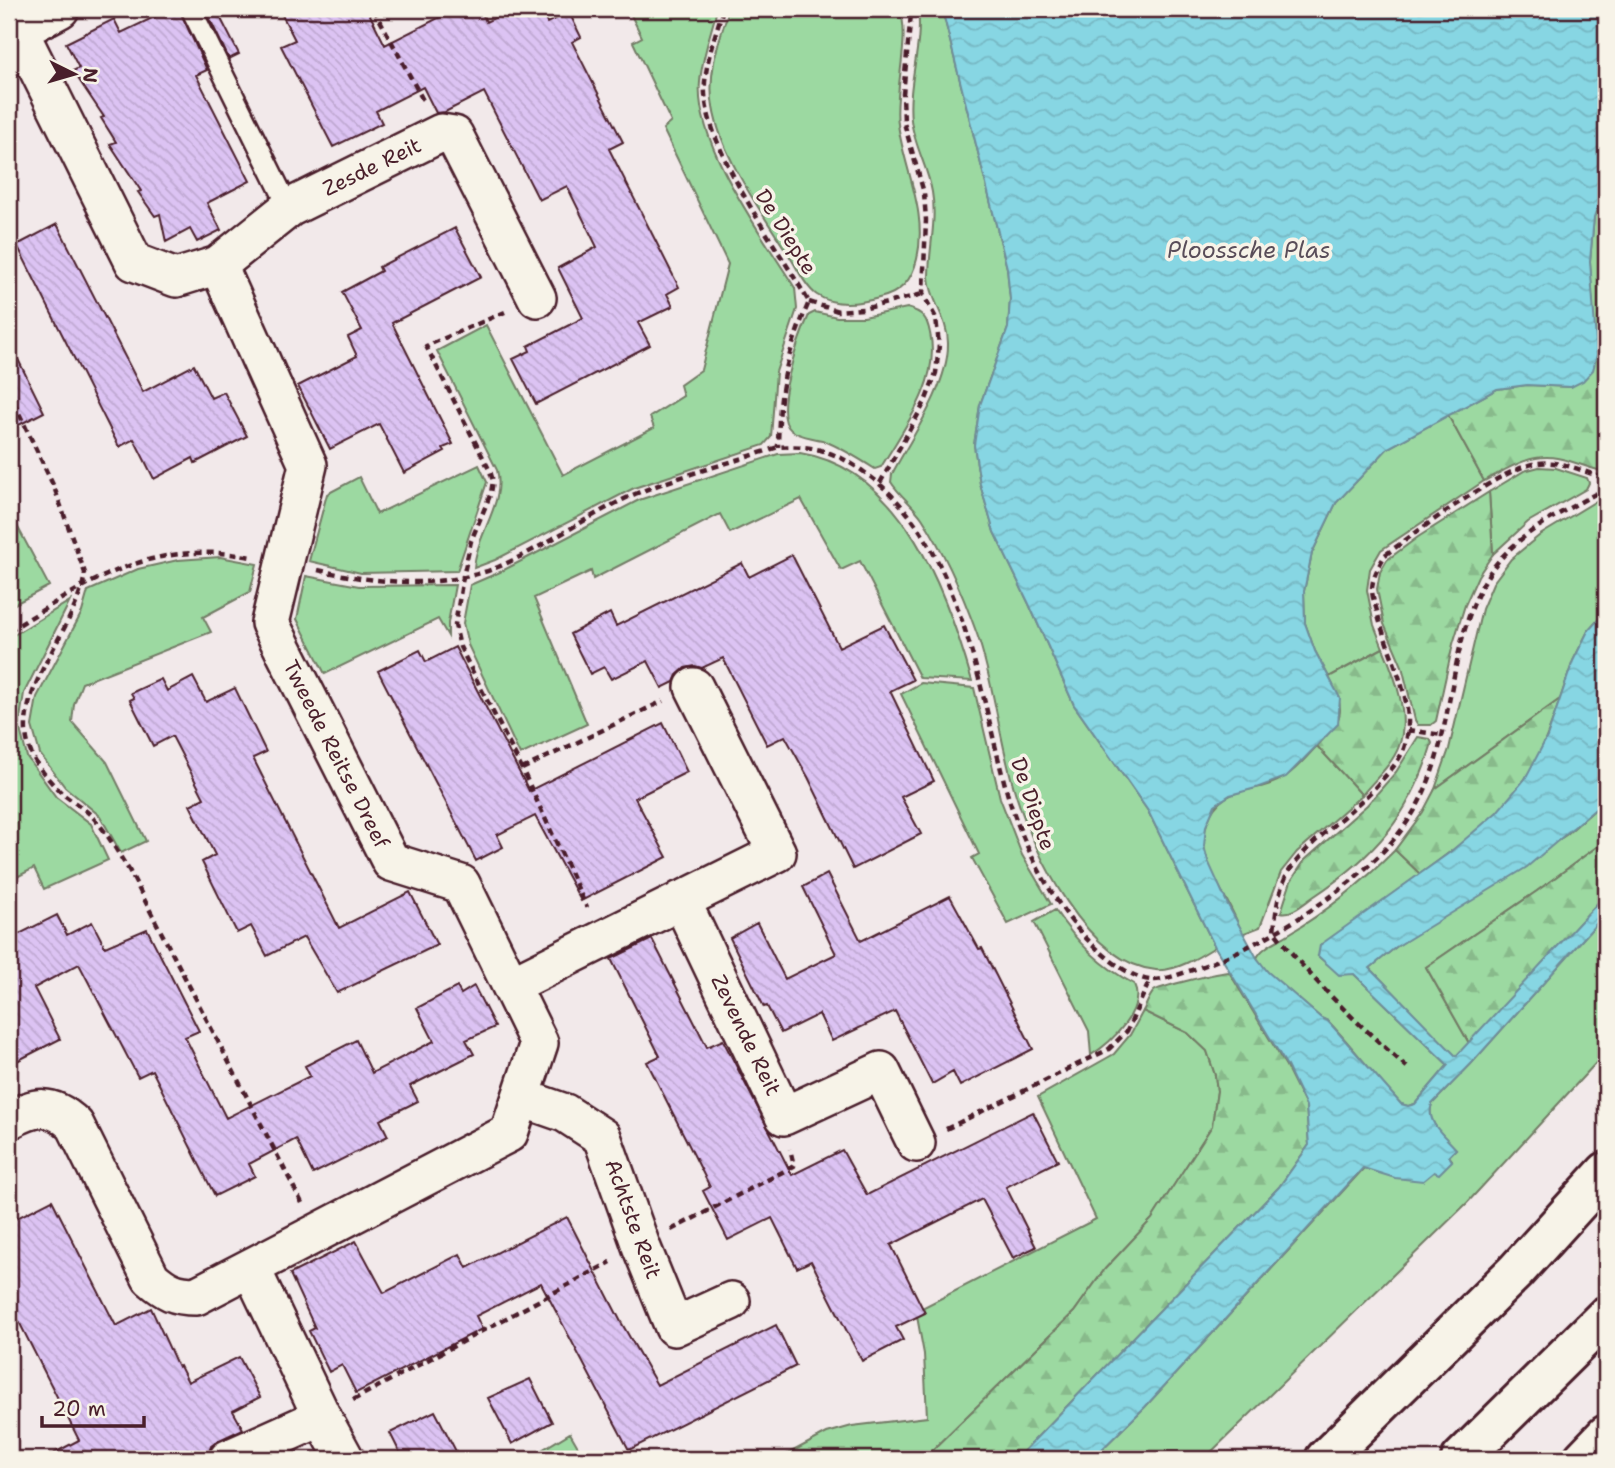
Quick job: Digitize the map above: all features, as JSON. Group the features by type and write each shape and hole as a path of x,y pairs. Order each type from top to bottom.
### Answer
{"highway":[{"path":"1325,1459 1516,1271 1606,1172"},
{"path":"1461,1459 1606,1316"},
{"path":"1583,1459 1606,1435"}],"street":[{"path":"14,29 60,9"},
{"name":"Zesde Reit","path":"14,29 134,262 176,278 218,265 289,208 441,133 454,135 537,298"},
{"name":"Tweede Reitse Dreef","path":"9,1120 29,1110 46,1108 64,1114 75,1125 151,1278 165,1291 180,1296 196,1296 509,1133 539,1043 461,884 391,862 270,623 308,465 218,265"},
{"path":"511,985 776,853 694,687"},
{"name":"Zevende Reit","path":"681,900 784,1116 881,1071 916,1143"},
{"name":"Achtste Reit","path":"522,1098 565,1113 602,1137 641,1246 674,1327 731,1301"},
{"path":"251,1268 345,1459"},
{"path":"228,1459 322,1417"}],"lane":[{"path":"191,9 289,208"}],"path":[{"path":"374,9 441,133"},
{"name":"De Diepte","path":"723,9 710,53 705,84 708,110 716,136 742,192 809,302 783,372 778,447 799,445 817,448 853,464 880,483 914,523 946,579 968,637 1009,797 1028,849 1076,928 1099,952 1122,968 1150,980"},
{"path":"880,483 925,402 936,373 939,345 936,318 923,294 926,220 924,194 904,123 903,94 911,14 909,9"},
{"path":"809,302 838,310 863,309 923,294"},
{"path":"537,298 426,346 493,481 471,541 463,578 455,625 460,647 522,769 603,940"},
{"path":"9,392 54,487 85,573 73,613 31,695 24,726 33,756 60,792 96,820 128,870 318,1233"},
{"path":"9,631 83,586 136,562 176,554 220,551 361,580 418,582 463,578 498,567 636,494 778,447"},
{"path":"1407,1067 1332,998 1274,931 1276,905 1285,877 1301,856 1365,799 1392,768 1404,748 1408,730 1407,712 1372,590 1376,571 1385,555 1486,486 1522,466 1539,462 1556,463 1606,480"},
{"path":"916,1143 1109,1049 1127,1031 1150,980 1212,964 1256,941 1333,895 1374,859 1399,832 1416,808 1429,780 1462,646 1473,608 1485,581 1499,562 1534,528 1606,488"},
{"path":"522,769 694,687"},
{"path":"1408,730 1442,734"},
{"path":"322,1417 794,1166 784,1116"}],"green space":[{"path":"628,9 717,9 700,82 701,107 708,133 733,189 795,288 797,309 776,372 771,437 764,445 634,488 495,560 474,568 497,494 497,470 437,351 486,325 563,475 654,428 650,417 683,396 680,385 701,370 728,264 663,129 671,122 633,42 642,37"},
{"path":"729,9 899,9 904,33 898,124 914,191 920,241 912,273 894,293 872,300 848,303 824,299 817,295 805,283 744,185 717,126 713,107 715,57"},
{"path":"918,9 942,9 1007,268 1010,299 1008,328 980,405 974,445 980,484 994,532 1074,705 1148,811 1215,947 1171,969 1156,970 1131,963 1108,948 1086,927 1050,874 1024,819 1016,795 983,654 966,604 930,531 891,482 892,474 936,393 947,359 948,343 929,277 934,213 932,192 911,120"},
{"path":"1606,185 1606,342 1595,342 1590,261 1594,217"},
{"path":"907,308 921,314 927,323 932,351 930,369 910,420 881,467 875,469 829,443 791,430 784,408 786,392 794,356 809,315 815,312 837,317 864,317"},
{"path":"1595,342 1606,342 1606,472 1547,457 1519,463 1484,481 1448,415 1497,389 1527,385 1571,387 1597,355"},
{"path":"1448,415 1484,481 1381,550 1370,569 1367,590 1374,625 1383,648 1329,677 1315,651 1305,623 1304,591 1312,553 1336,503 1388,448"},
{"path":"800,453 836,464 867,483 893,509 915,540 934,575 972,681 920,678 860,561 841,570 801,499 730,533 720,514 593,579 591,571 534,598 587,724 520,755 468,645 463,623 470,585 639,500 778,454"},
{"path":"479,465 487,482 457,571 361,573 309,561 327,494 359,477 377,514"},
{"path":"1539,467 1556,468 1587,478 1589,483 1586,489 1528,522 1493,554 1489,492 1524,471"},
{"path":"1489,492 1493,554 1478,576 1465,605 1453,644 1436,721 1431,725 1418,725 1402,666 1384,624 1377,589 1380,572 1387,560 1418,537"},
{"path":"1606,495 1606,611 1588,631 1573,661 1560,699 1435,789 1449,749 1482,609 1493,583 1511,559 1540,535"},
{"path":"14,520 49,586 9,607 9,523"},
{"path":"220,557 257,564 250,592 203,617 211,632 82,683 74,704 72,722 107,762 146,841 121,853 100,816 65,787 40,754 32,726 37,697 82,612 88,591 138,569 178,560"},
{"path":"306,576 359,586 455,585 448,636 438,619 325,674 297,619"},
{"path":"70,601 24,693 19,725 27,757 56,797 91,824 108,860 44,889 34,868 9,881 9,638"},
{"path":"1383,648 1400,696 1402,734 1392,760 1362,795 1317,746 1332,729 1340,714 1338,699 1329,677"},
{"path":"921,683 974,688 1000,798 1022,855 1051,904 1008,924 972,858 979,854 901,694"},
{"path":"1560,699 1536,760 1515,793 1477,831 1420,874 1395,850 1423,812 1435,789"},
{"path":"1418,737 1430,739 1432,743 1413,792 1388,832 1335,882 1298,908 1281,912 1291,881 1305,860 1367,805 1396,772"},
{"path":"1317,746 1362,795 1297,852 1281,872 1260,927 1242,934 1207,860 1204,842 1207,823 1221,801 1286,776"},
{"path":"1606,800 1606,840 1426,967 1469,1043 1456,1057 1370,968 1396,947 1566,835"},
{"path":"1606,840 1606,894 1469,1043 1426,967"},
{"path":"1395,850 1420,874 1377,905 1318,956 1327,964 1354,974 1448,1065 1415,1104 1408,1106 1401,1104 1328,1021 1267,972 1257,958 1266,948 1344,896"},
{"path":"1055,910 1071,933 1090,952 1134,984 1135,1004 1131,1014 1117,1034 1091,1055 1089,1031 1034,922"},
{"path":"1606,913 1606,1052 1467,1203 1204,1459 1092,1459 1145,1407 1364,1168 1409,1176 1430,1172 1452,1160 1449,1156 1456,1149 1433,1123 1432,1104"},
{"path":"1229,972 1286,1066 1306,1106 1309,1145 1279,1187 1016,1459 923,1459 1074,1312 1105,1269 1152,1219 1212,1126 1217,1091 1207,1051 1188,1033 1143,1011 1152,993 1158,989"},
{"path":"1143,1011 1188,1033 1207,1051 1217,1091 1212,1126 1152,1219 1105,1269 1074,1312 923,1459 778,1459 827,1433 852,1426 927,1417 924,1354 916,1311 1096,1219 1038,1097 1114,1054 1130,1035"},
{"path":"570,1433 585,1459 540,1459 537,1453"}],"water":[{"name":"Ploossche Plas","path":"942,9 1606,9 1606,185 1594,217 1590,261 1597,355 1593,370 1583,381 1571,387 1527,385 1497,389 1388,448 1336,503 1312,553 1304,591 1305,623 1315,651 1340,698 1338,724 1286,777 1230,795 1215,805 1206,826 1204,846 1228,905 1257,958 1268,972 1321,1018 1328,1021 1401,1104 1415,1104 1448,1065 1354,974 1339,975 1318,956 1320,945 1449,853 1497,812 1525,779 1547,737 1573,661 1588,631 1606,611 1606,800 1527,867 1396,947 1370,968 1456,1056 1606,894 1606,913 1432,1104 1431,1117 1434,1123 1456,1149 1449,1156 1452,1161 1439,1174 1434,1172 1423,1181 1395,1178 1363,1168 1145,1407 1092,1459 1016,1459 1279,1187 1309,1145 1306,1106 1287,1066 1215,947 1148,811 1074,705 994,532 980,484 974,445 980,405 1008,328 1010,299 1007,268"}],"building":[{"path":"171,9 179,9 207,70 196,75 250,181 207,203 221,230 197,242 190,229 166,242 160,214 155,216 110,144 116,142 101,118 104,117 73,71 79,68 66,43 114,19 121,33"},
{"path":"205,9 216,9 239,54 229,59"},
{"path":"279,9 367,9 385,45 456,9 480,9 486,22 512,9 540,9 547,23 569,12 581,37 572,42 623,142 609,149 679,287 667,294 673,306 638,323 650,345 536,404 513,359 530,351 528,346 583,318 558,268 597,247 567,186 539,200 484,92 445,112 436,113 423,87 376,111 382,123 333,147 281,46 295,40"},
{"path":"57,224 143,392 194,365 211,398 224,392 247,436 195,463 193,458 154,479 134,439 119,447 17,245"},
{"path":"455,228 481,277 392,323 453,444 404,473 379,424 330,449 298,386 357,356 348,337 362,330 342,292 381,271 379,267"},
{"path":"9,341 44,412 9,430"},
{"path":"792,555 839,647 884,625 913,680 890,691 934,781 901,797 921,834 853,869 785,736 767,745 723,658 702,668 685,668 674,682 662,688 648,661 611,679 604,667 590,674 570,634 610,613 616,626 742,563 749,577"},
{"path":"455,647 529,791 663,723 687,772 635,798 667,857 581,901 535,816 497,835 503,847 476,861 378,671 420,650 426,662"},
{"path":"193,677 206,702 235,688 266,752 253,758 339,928 410,892 437,945 337,993 304,937 267,956 251,926 237,933 202,862 215,855 190,805 204,798 172,736 153,746 130,700 134,698 131,693 161,679 167,691"},
{"path":"827,874 861,941 950,896 979,949 982,948 1033,1049 960,1086 953,1072 932,1084 895,1011 832,1041 819,1014 781,1033 767,1006 764,1007 730,938 757,923 785,979 836,954 803,887"},
{"path":"57,915 67,935 92,922 105,947 147,929 199,1031 185,1037 226,1118 310,1076 305,1066 356,1040 372,1073 434,1041 417,1008 457,987 461,994 474,986 495,1027 466,1040 474,1054 410,1086 418,1101 380,1120 388,1136 313,1174 296,1139 249,1164 255,1176 215,1196 152,1070 138,1077 79,964 34,988 60,1039 9,1065 9,939"},
{"path":"652,939 707,1047 723,1040 792,1175 842,1150 867,1195 1033,1112 1058,1161 1006,1187 1036,1247 1013,1258 982,1199 891,1245 925,1313 896,1327 903,1340 862,1361 811,1261 797,1268 772,1218 728,1240 703,1191 710,1187 647,1062 660,1056 611,959"},
{"path":"52,1200 116,1326 151,1308 178,1367 180,1366 188,1382 239,1357 260,1397 233,1411 243,1429 211,1446 207,1458 43,1459 79,1440 9,1302 9,1222"},
{"path":"567,1217 657,1385 776,1325 796,1366 629,1450 541,1283 476,1316 482,1329 356,1393 342,1365 329,1372 309,1331 315,1328 290,1274 356,1241 384,1293 460,1254 467,1268"},
{"path":"530,1379 552,1422 512,1444 488,1398"},
{"path":"435,1411 460,1459 403,1459 390,1433"}]}
